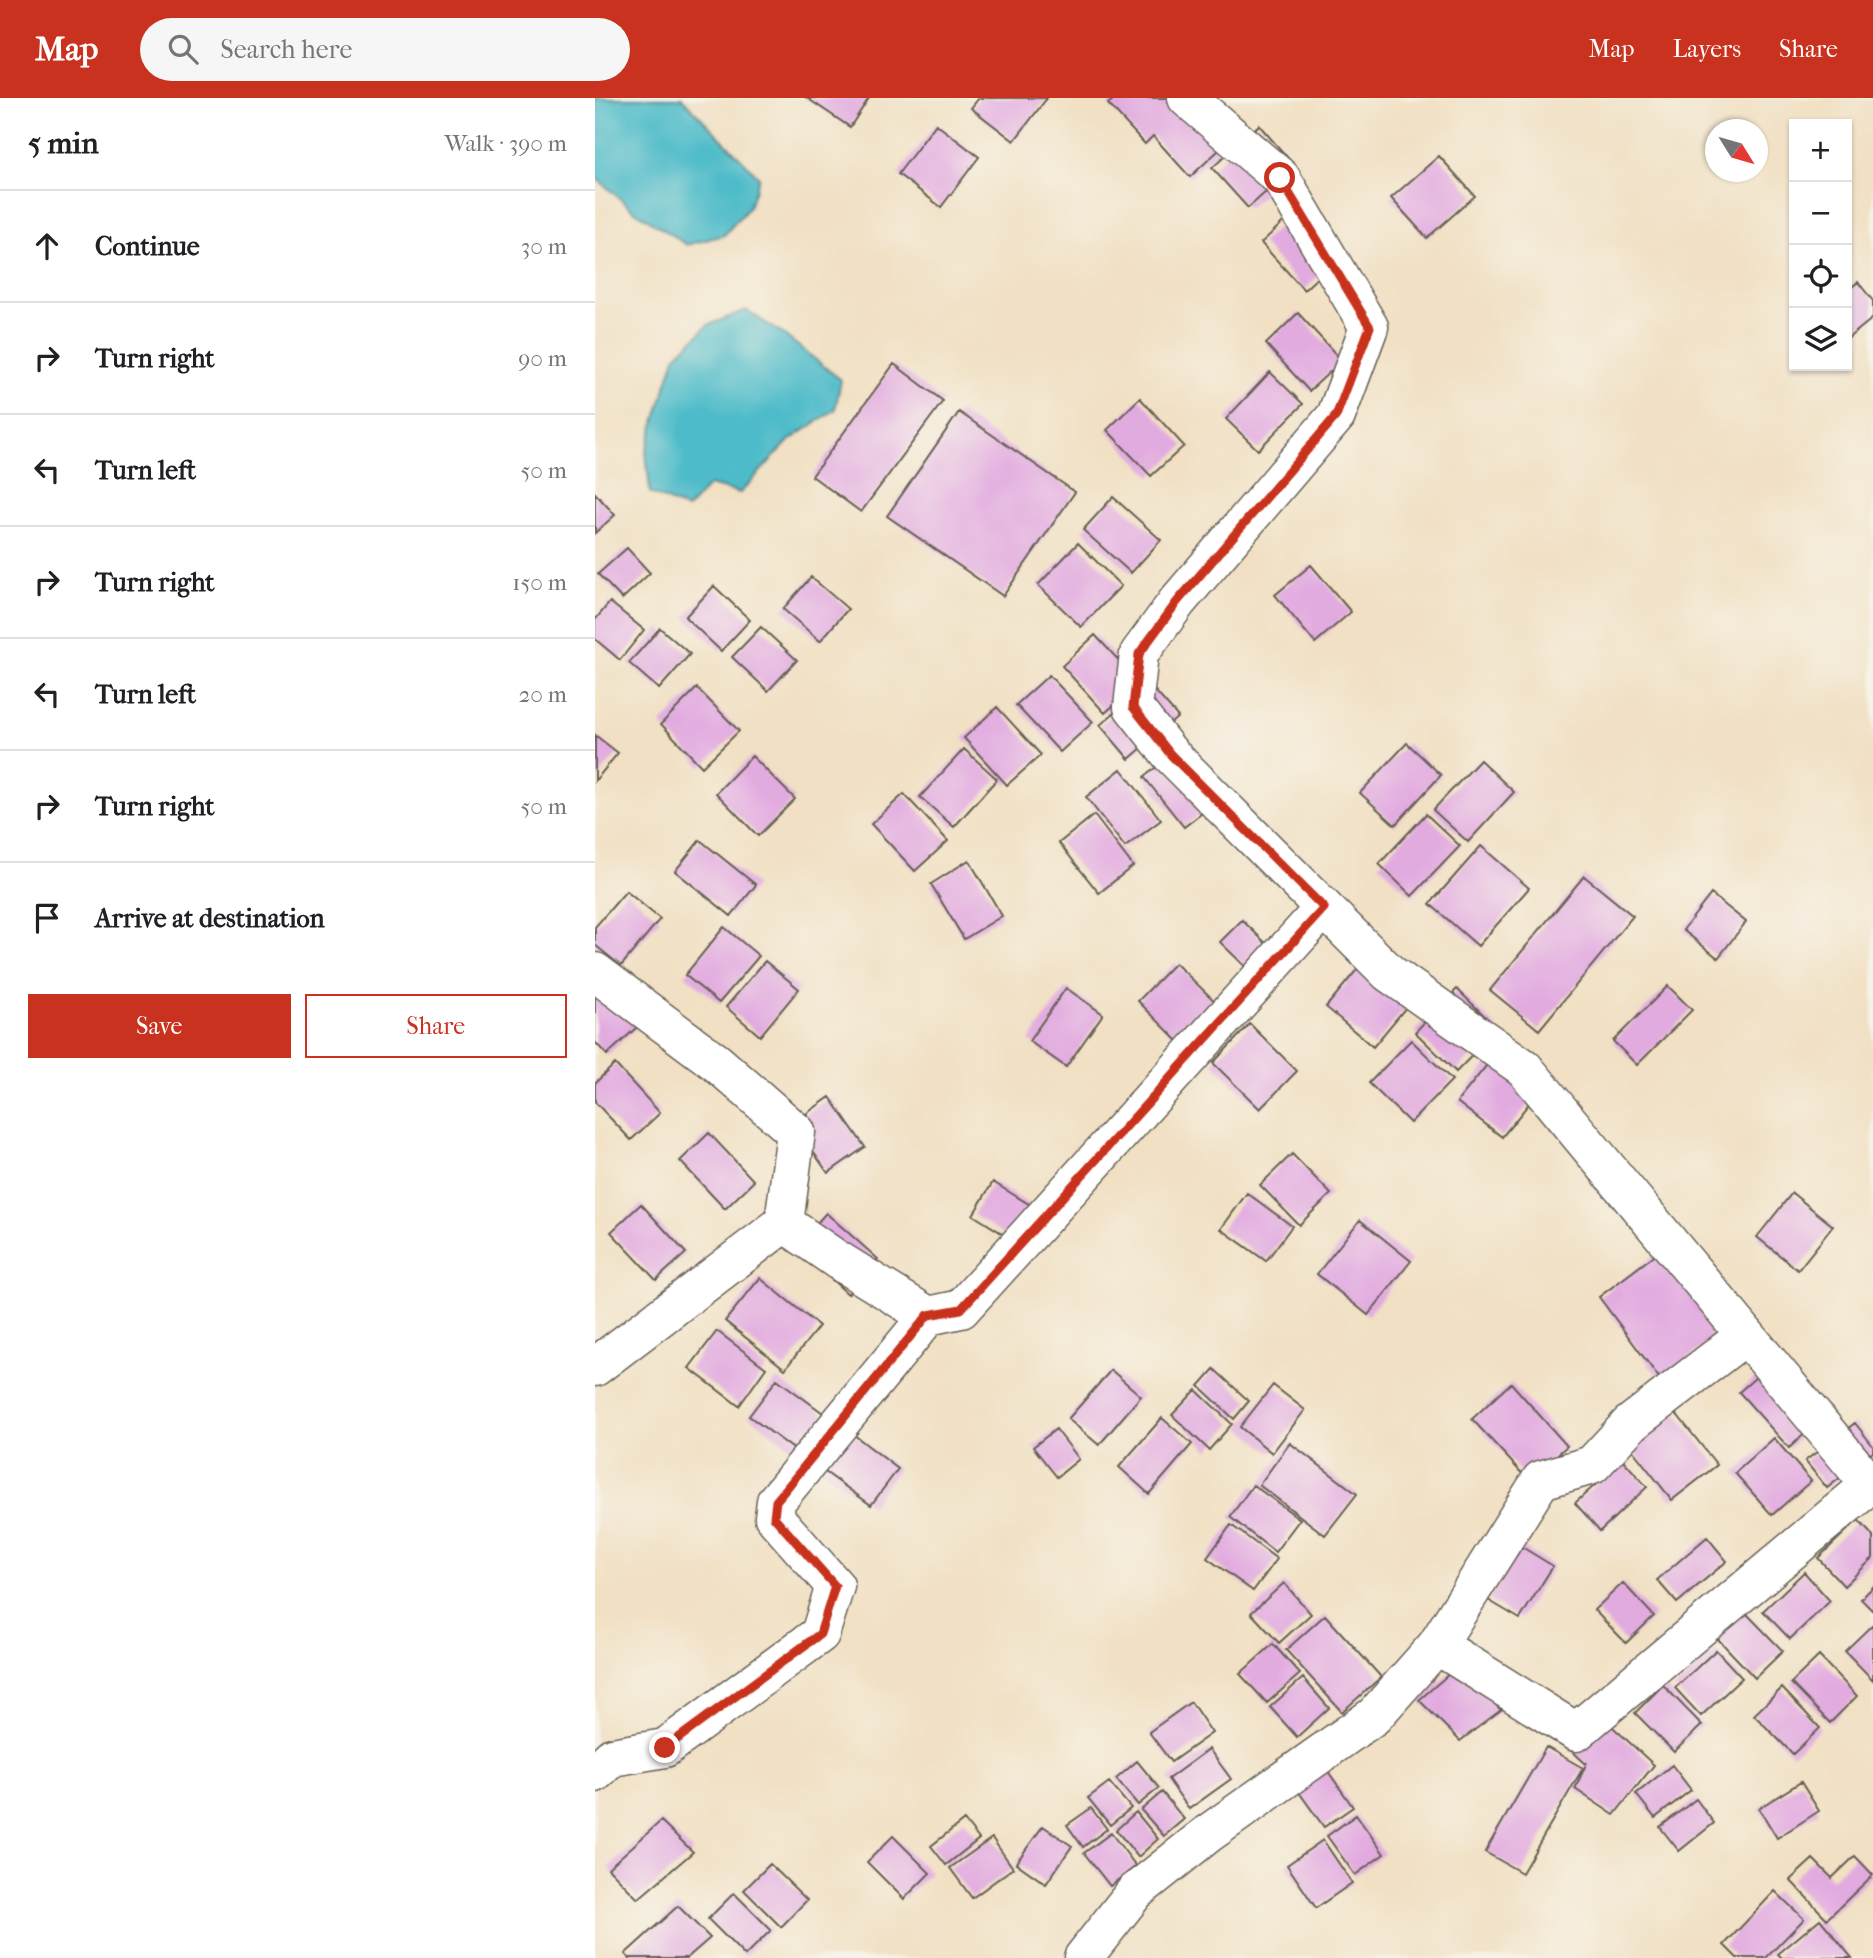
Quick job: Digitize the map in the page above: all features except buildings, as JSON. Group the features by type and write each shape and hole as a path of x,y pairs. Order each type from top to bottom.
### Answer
{"street":[{"path":"1187,98 1280,178 1370,327 1336,416 1177,602 1139,654 1133,707 1171,755 1389,973 1524,1068 1871,1487 1576,1732 1437,1646"},
{"path":"595,1773 612,1757 665,1748 820,1634 835,1586 774,1517 776,1501 928,1315 961,1309 1324,908"},
{"path":"595,972 717,1063 796,1132 784,1223 595,1367"},
{"path":"784,1223 836,1259 928,1315"},
{"path":"1083,1958 1135,1892 1209,1833 1374,1716 1437,1646 1541,1480 1592,1465 1630,1424 1745,1335"}],"water":[{"path":"595,98 682,98 759,177 749,207 724,235 687,245 632,209 595,177"},
{"path":"746,310 783,334 841,380 835,410 790,440 740,493 709,485 687,509 650,493 646,451 675,357 708,325"}],"route":[{"path":"665,1748 820,1634 835,1586 774,1517 776,1501 928,1315 961,1309 1324,908 1171,755 1133,707 1139,654 1177,602 1336,416 1370,327 1280,178"}]}
